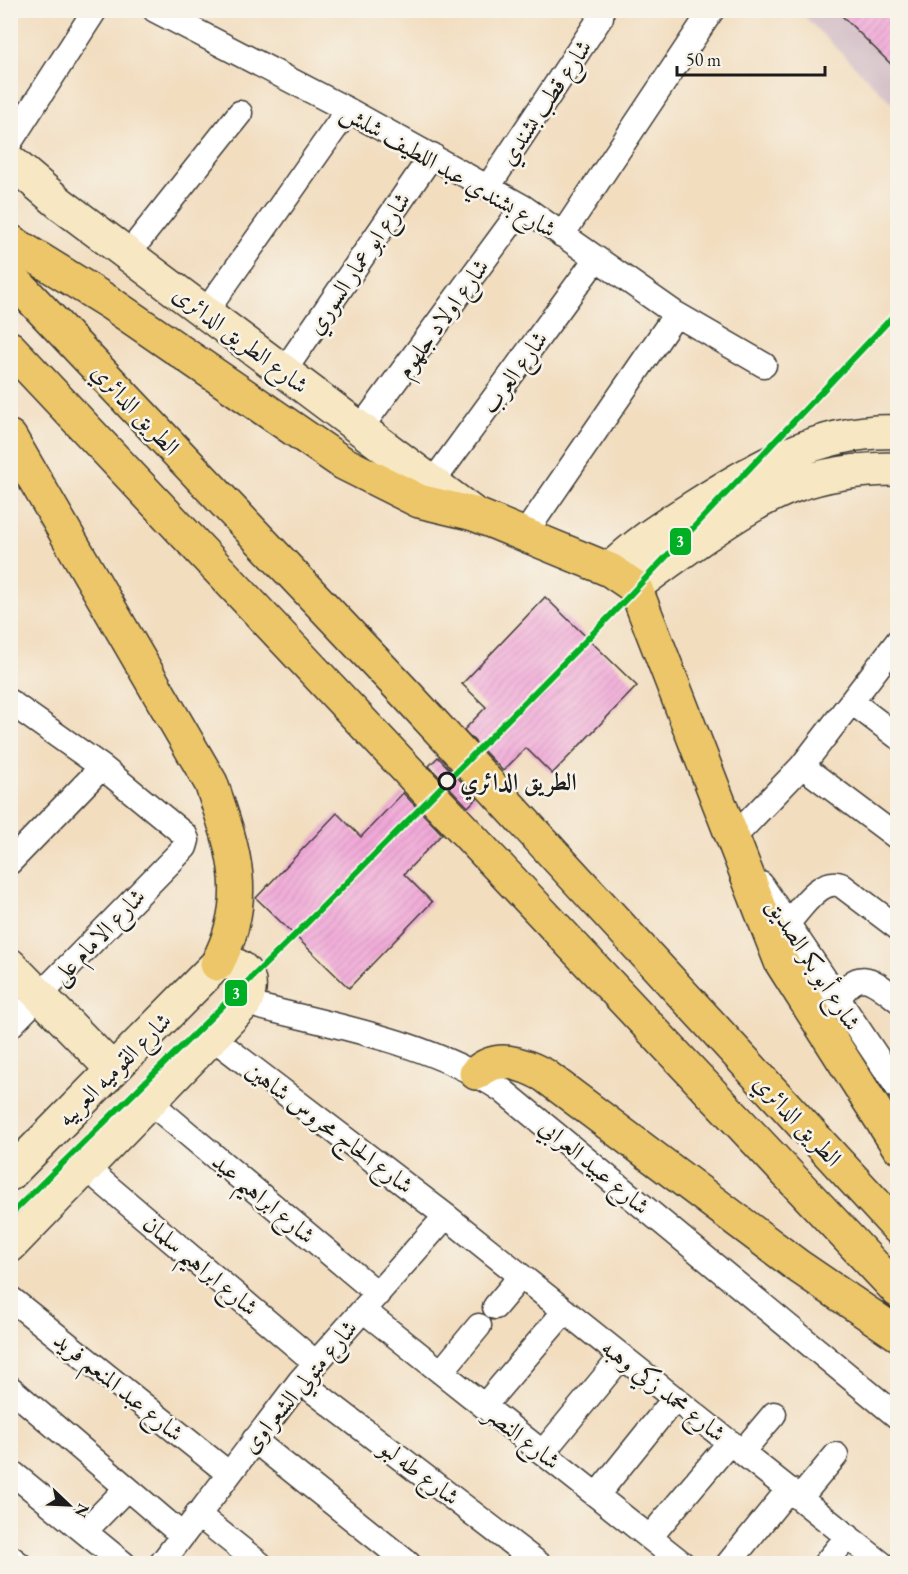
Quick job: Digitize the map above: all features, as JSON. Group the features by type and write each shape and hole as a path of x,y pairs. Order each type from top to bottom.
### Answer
{"highway":[{"path":"10,240 110,303 343,463 425,493 622,578 732,839 780,962 897,1146"},
{"name":"الطريق الدائري","path":"10,276 407,695 897,1228"},
{"name":"الطريق الدائري","path":"10,348 368,727 468,838 897,1291"},
{"path":"10,437 211,783 230,837 238,879 234,923 228,944 217,964"},
{"path":"476,1073 485,1065 500,1061 516,1062 544,1075 798,1266 897,1334"}],"street":[{"path":"10,142 95,10"},
{"name":"شارع بشندي عبد اللطيف شلش","path":"155,10 348,110 523,207 676,314 764,365"},
{"path":"562,235 712,10"},
{"name":"شارع قطب بشندي","path":"488,187 601,17"},
{"path":"205,313 348,110"},
{"path":"128,254 240,112"},
{"name":"شارع ابو عمار السوري","path":"284,371 432,155"},
{"name":"شارع الطريق الدائرى","path":"10,161 62,205 360,429 425,493"},
{"name":"شارع اولاد جلهوم","path":"360,429 523,207"},
{"name":"شارع العرب","path":"425,493 596,259"},
{"path":"524,536 676,314"},
{"path":"622,578 635,545 740,477 813,444 844,436 879,431 897,432"},
{"path":"622,578 751,504 787,487 826,475 865,469 897,469"},
{"path":"732,839 802,766 897,642"},
{"path":"852,702 897,737"},
{"path":"10,862 102,767 12,706"},
{"path":"802,766 897,838"},
{"name":"شارع الامام على","path":"10,1026 185,847 187,840 185,835 102,767"},
{"name":"شارع أبو بكر الصديق","path":"732,839 837,1001 897,1088"},
{"path":"787,924 823,886 837,884 897,928"},
{"path":"217,964 228,962 238,965 247,972 251,982 250,993 245,1002"},
{"name":"شارع القوميه العربيه","path":"10,1174 217,964"},
{"path":"10,965 113,1070"},
{"path":"837,1001 846,987 858,978 872,980 897,1000"},
{"name":"شارع القوميه العربيه","path":"10,1246 213,1038 245,1002"},
{"name":"شارع عبيد العرابي","path":"245,1002 418,1048 476,1073 502,1090 897,1417"},
{"name":"شارع الحاج محروس شاهين","path":"213,1038 446,1216"},
{"name":"شارع ابراهيم عيد","path":"150,1102 371,1302"},
{"name":"شارع ابراهيم سلمان","path":"86,1168 316,1363"},
{"name":"شارع محمد زكي وهبه","path":"446,1216 882,1563"},
{"name":"شارع متولي الشعراوى","path":"161,1563 300,1381 446,1216"},
{"path":"495,1307 521,1276"},
{"name":"شارع عبد المنعم فريد","path":"10,1298 228,1473"},
{"name":"شارع النصر","path":"371,1302 441,1372 683,1563"},
{"path":"484,1406 565,1311"},
{"path":"441,1372 479,1326"},
{"path":"543,1452 622,1356"},
{"name":"شارع طه لبو","path":"300,1381 539,1563"},
{"path":"10,1388 182,1535"},
{"path":"597,1495 675,1398"},
{"path":"650,1537 736,1447 774,1414"},
{"path":"254,1440 409,1563"},
{"path":"728,1563 836,1455"},
{"path":"10,1471 124,1563"},
{"path":"85,1532 127,1488"},
{"path":"197,1514 260,1563"},
{"path":"825,1563 848,1536"},
{"path":"10,1557 19,1563"}],"shaded area":[{"path":"799,11 897,11 897,108"}],"building":[{"path":"836,10 897,10 897,70"},
{"path":"545,597 637,686 552,774 526,748 503,771 464,730 486,707 462,684"},
{"path":"438,757 477,798 468,807 429,766"},
{"path":"403,793 442,834 404,874 432,902 349,988 256,898 337,813 361,837"}],"transit line":[{"name":"3","path":"10,1215 298,932 611,615 898,311"}],"place":[{"name":"الطريق الدائري","path":"447,781"}]}
